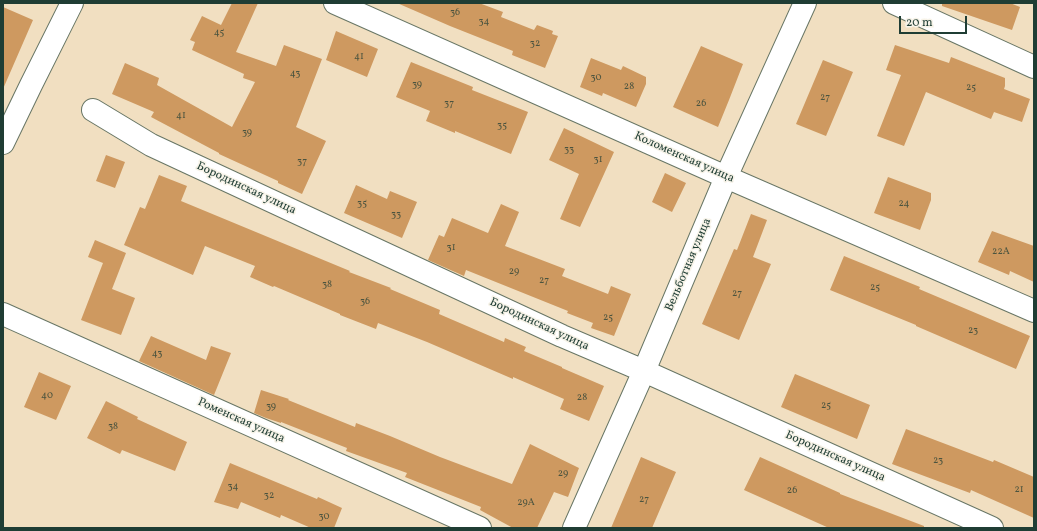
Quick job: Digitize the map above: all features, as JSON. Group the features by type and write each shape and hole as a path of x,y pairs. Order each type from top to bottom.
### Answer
{"street":[{"path":"3,143 72,3"},
{"name":"Коломенская улица","path":"335,3 726,177 1034,311"},
{"name":"Вельботная улица","path":"574,528 644,372 726,177 805,3"},
{"path":"894,3 1034,67"},
{"name":"Бородинская улица","path":"93,110 151,144 562,336 992,528"},
{"name":"Роменская улица","path":"3,314 480,528"}],"building":[{"path":"232,3 258,3 236,52 276,66 284,45 322,59 296,127 326,141 302,194 278,183 278,181 219,154 151,117 154,112 112,94 125,63 159,78 157,85 232,127 255,82 243,78 244,74 192,50 195,42 190,40 202,16 221,25"},
{"path":"397,3 479,3 503,12 501,17 534,30 537,25 553,31 552,34 558,36 545,68 512,55 513,51"},
{"path":"942,3 1010,3 1020,7 1012,30 942,6"},
{"path":"3,7 33,20 3,89"},
{"path":"336,31 378,49 367,77 326,60"},
{"path":"895,45 949,63 951,57 1005,78 1004,89 1030,99 1022,122 994,112 991,119 926,92 904,146 877,136 901,75 886,70"},
{"path":"701,46 743,64 718,127 673,107"},
{"path":"591,58 621,70 623,66 646,77 646,84 636,107 603,93 602,96 580,87"},
{"path":"823,60 853,72 826,136 796,124"},
{"path":"411,62 473,87 472,90 528,112 511,154 426,121 430,111 396,97"},
{"path":"564,128 614,152 580,227 560,219 579,174 549,160"},
{"path":"106,155 125,162 115,188 96,181"},
{"path":"665,173 686,183 672,212 652,202"},
{"path":"159,175 187,186 181,201 350,271 349,272 391,288 390,289 440,310 439,314 504,342 505,338 526,347 524,351 604,386 589,421 560,409 564,399 378,323 376,329 274,286 273,287 250,277 255,266 205,246 193,275 124,245 140,207 145,209"},
{"path":"888,177 931,193 931,200 920,230 874,213"},
{"path":"356,185 387,199 390,191 417,202 402,238 344,213"},
{"path":"501,204 519,212 505,246 565,269 562,276 608,294 611,286 631,294 614,336 591,328 593,323 567,313 568,311 466,270 464,276 428,260 439,235 444,237 452,218 488,233"},
{"path":"751,214 767,220 753,257 771,264 739,340 702,324 734,249 737,250"},
{"path":"992,231 1034,246 1034,282 1010,271 1009,275 978,262"},
{"path":"95,240 126,253 112,289 135,298 121,335 81,320 103,263 88,257"},
{"path":"844,256 920,287 919,289 1030,336 1016,369 916,325 830,290"},
{"path":"151,336 206,360 211,346 231,353 214,395 139,361"},
{"path":"39,372 71,386 56,420 24,407"},
{"path":"795,374 870,405 857,439 781,407"},
{"path":"261,390 289,399 288,400 355,427 356,423 512,484 530,444 579,468 568,497 554,492 537,528 513,528 480,510 481,507 405,477 407,473 346,451 347,448 254,413"},
{"path":"106,401 138,417 137,419 187,442 175,471 122,450 120,454 87,438"},
{"path":"906,429 993,462 994,460 1034,477 1034,518 971,490 970,493 892,464"},
{"path":"641,457 676,472 652,528 611,528"},
{"path":"760,457 840,494 924,526 924,528 829,528 744,490"},
{"path":"230,463 317,499 318,497 342,508 334,528 311,528 281,515 280,518 241,502 238,509 214,502"}]}
